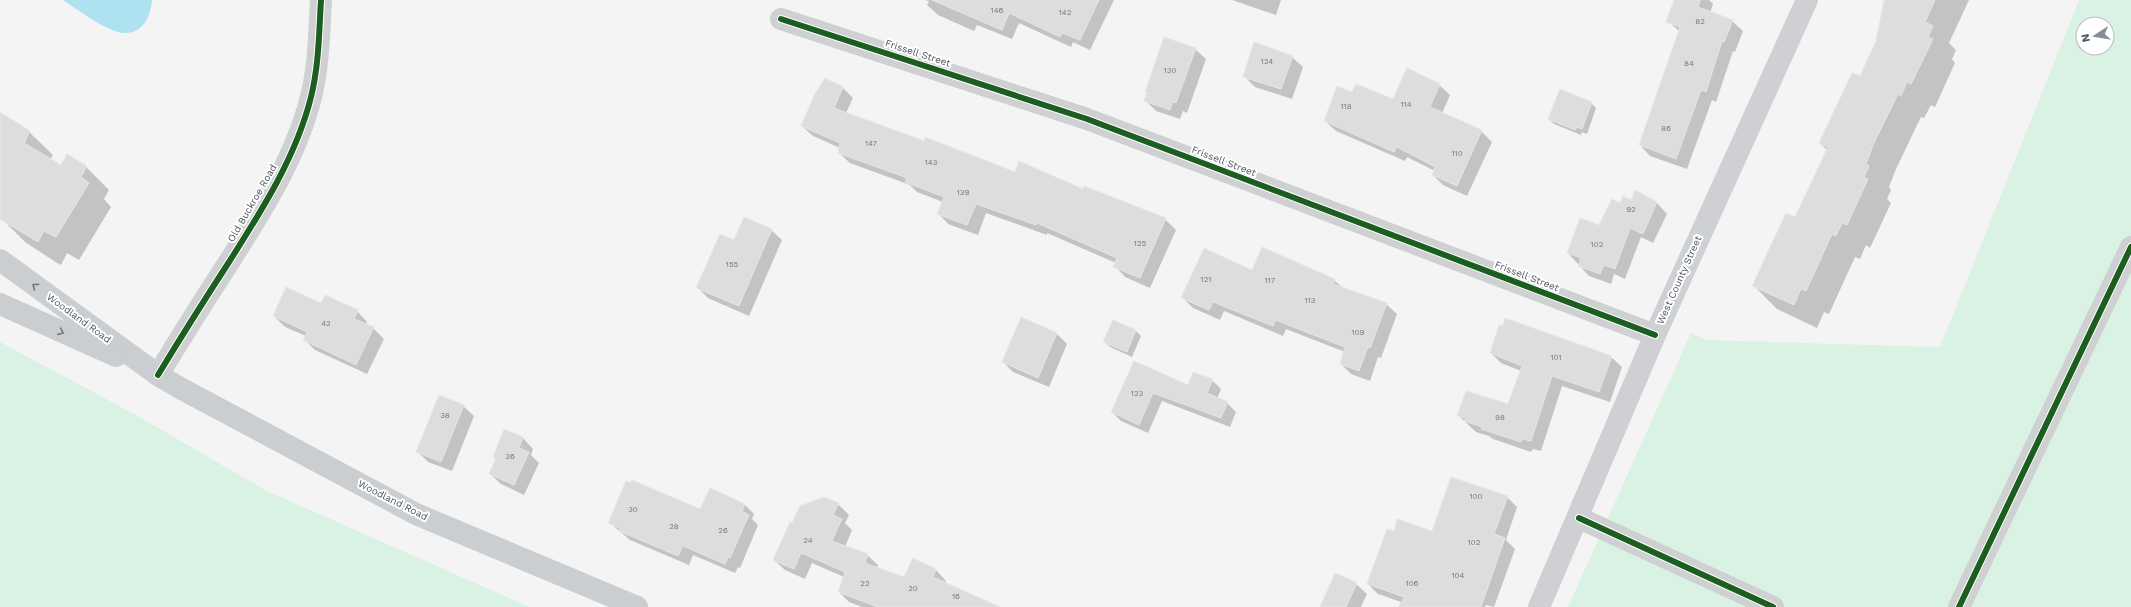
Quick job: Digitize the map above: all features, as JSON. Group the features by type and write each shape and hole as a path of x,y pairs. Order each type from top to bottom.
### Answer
{"main road":[{"name":"West County Street","path":"1539,607 1579,518 1654,335 1807,0"},
{"name":"Woodland Road","path":"0,260 158,375"},
{"name":"Woodland Road","path":"0,304 158,375 416,514 637,607"}],"street":[{"name":"Old Buckroe Road","path":"158,375 257,218 284,167 312,96 319,47 321,0"},
{"name":"Frissell Street","path":"781,19 1087,119 1654,335"},
{"path":"1960,607 2131,247"},
{"path":"1579,518 1773,607"}],"green space":[{"path":"2079,0 2131,0 2131,607 1568,607 1691,333 1706,340 1940,347"},
{"path":"0,342 136,415 265,490 529,607 0,607"}],"water":[{"path":"63,0 152,0 149,14 144,23 135,31 126,33 111,30"}],"building":[{"path":"932,0 1099,0 1080,40 1062,33 1060,37 1009,13 1002,30"},
{"path":"1674,0 1700,0 1698,7 1733,20 1724,42 1722,41 1706,92 1701,90 1676,159 1639,145 1680,27 1666,22"},
{"path":"1884,0 1935,0 1925,22 1933,26 1928,37 1933,39 1911,84 1907,82 1901,96 1898,94 1873,145 1866,164 1869,166 1864,177 1868,179 1847,225 1842,223 1836,236 1832,234 1806,291 1801,289 1794,305 1752,286 1786,213 1795,217 1828,147 1819,143 1852,73 1860,76 1876,41"},
{"path":"1164,37 1196,48 1176,103 1173,102 1170,110 1144,101 1147,93 1145,92"},
{"path":"1254,42 1293,56 1281,89 1243,77"},
{"path":"1407,68 1440,84 1430,107 1482,130 1457,186 1432,175 1435,167 1397,147 1394,152 1324,121 1337,86 1352,92 1356,84 1393,99"},
{"path":"825,78 843,87 834,108 924,141 925,137 1015,172 1019,161 1083,189 1084,186 1166,218 1140,278 1113,267 1117,258 1037,223 1036,225 976,204 967,225 937,214 944,197 905,182 907,178 838,153 840,143 801,126 815,94"},
{"path":"1560,89 1592,102 1582,129 1577,127 1575,130 1548,119"},
{"path":"0,112 30,131 24,143 61,165 67,154 87,166 81,177 89,183 56,237 44,231 38,242 0,219"},
{"path":"1635,190 1657,202 1643,234 1630,228 1615,269 1604,265 1600,274 1578,266 1581,258 1567,253 1580,218 1599,225 1612,199 1620,203 1623,196 1631,200"},
{"path":"744,217 772,229 739,306 696,288 720,234 734,240"},
{"path":"1262,247 1335,279 1333,284 1387,303 1370,348 1368,347 1359,371 1340,364 1345,347 1275,320 1273,326 1213,302 1209,310 1181,298 1204,248 1252,270"},
{"path":"286,287 321,303 325,295 358,310 354,319 374,327 356,365 303,340 307,332 273,316"},
{"path":"1021,317 1057,333 1038,378 1002,362"},
{"path":"1505,318 1612,356 1599,392 1552,376 1531,441 1522,439 1521,442 1481,429 1482,427 1464,421 1466,418 1457,416 1466,391 1508,404 1522,366 1490,353 1499,325 1503,326"},
{"path":"1113,320 1136,330 1127,352 1103,342"},
{"path":"1134,361 1188,385 1193,372 1213,379 1207,393 1228,402 1221,418 1153,393 1139,425 1111,412"},
{"path":"439,395 464,405 441,462 416,452"},
{"path":"504,429 523,437 519,448 529,452 514,485 489,474 496,458 493,457"},
{"path":"1451,477 1508,496 1494,534 1505,538 1481,607 1400,607 1404,597 1367,584 1387,529 1394,531 1397,519 1432,531"},
{"path":"632,480 700,509 710,488 745,504 742,511 749,515 730,558 728,557 725,564 683,546 678,556 619,531 620,528 608,523 626,481 631,483"},
{"path":"824,497 839,503 833,515 842,519 832,541 868,554 865,563 904,577 913,558 936,569 933,577 1000,607 878,607 838,592 845,572 801,553 794,569 773,560 790,522 792,523 800,506"},
{"path":"1335,573 1357,583 1346,607 1320,607"}],"cycle path":[{"path":"158,375 265,203 287,162 305,119 314,85 321,0"},
{"path":"781,19 1087,119 1655,335"},
{"path":"1959,607 2131,247"},
{"path":"1579,518 1773,607"}]}
